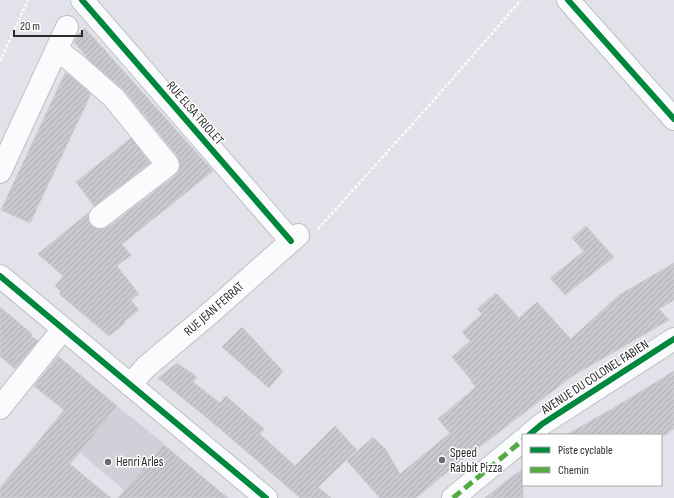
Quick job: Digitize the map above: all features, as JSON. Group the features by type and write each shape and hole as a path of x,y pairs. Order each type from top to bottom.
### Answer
{"street":[{"name":"RUE ELSA TRIOLET","path":"82,0 295,238"},
{"path":"568,0 674,119"},
{"path":"0,172 67,27"},
{"path":"57,50 114,98 168,165 100,217"},
{"name":"RUE JEAN FERRAT","path":"130,385 146,367 210,314 295,238"},
{"path":"0,276 266,498"},
{"path":"0,408 63,329"},
{"name":"AVENUE DU COLONEL FABIEN","path":"530,434 542,424 674,339"},
{"path":"453,498 522,441"}],"path":[{"path":"0,61 28,0"},
{"path":"295,238 313,234 434,100 521,0"}],"shaded area":[{"path":"117,406 163,443 124,490 79,452"}],"building":[{"path":"85,28 213,171 122,244 131,255 117,266 139,294 131,300 139,310 109,336 59,294 61,292 55,286 63,276 38,254 88,213 90,224 95,228 101,229 108,227 176,175 180,164 178,157 124,90 90,61 74,42 77,36"},
{"path":"65,73 91,94 30,223 1,210"},
{"path":"131,138 150,163 94,206 76,182"},
{"path":"586,226 614,257 565,295 550,278 584,251 572,238"},
{"path":"674,263 674,300 659,309 669,320 571,377 452,468 416,498 380,498 347,461 373,437 386,450 400,474 450,433 438,419 476,387 452,357 470,341 462,332 482,314 477,309 496,293 519,318 537,302 571,339 619,295"},
{"path":"0,307 32,334 31,336 38,341 15,369 0,356"},
{"path":"242,327 283,371 269,388 222,347"},
{"path":"58,356 117,406 70,464 111,498 0,498 0,488 64,410 34,386"},
{"path":"177,363 197,377 193,382 220,403 226,396 264,429 260,434 295,466 335,426 357,450 318,487 331,498 300,498 158,378"},
{"path":"674,371 674,429 665,435 568,434"},
{"path":"163,444 228,498 118,498"},
{"path":"522,470 523,498 485,498"}],"marked path":[{"path":"453,498 522,441"}],"cycle path":[{"path":"82,0 291,241"},
{"path":"568,0 674,119"},
{"path":"0,276 266,498"},
{"path":"530,434 542,424 674,339"}],"place":[{"name":"Speed Rabbit Pizza","path":"442,460"},
{"name":"Henri Arles","path":"108,462"}]}
